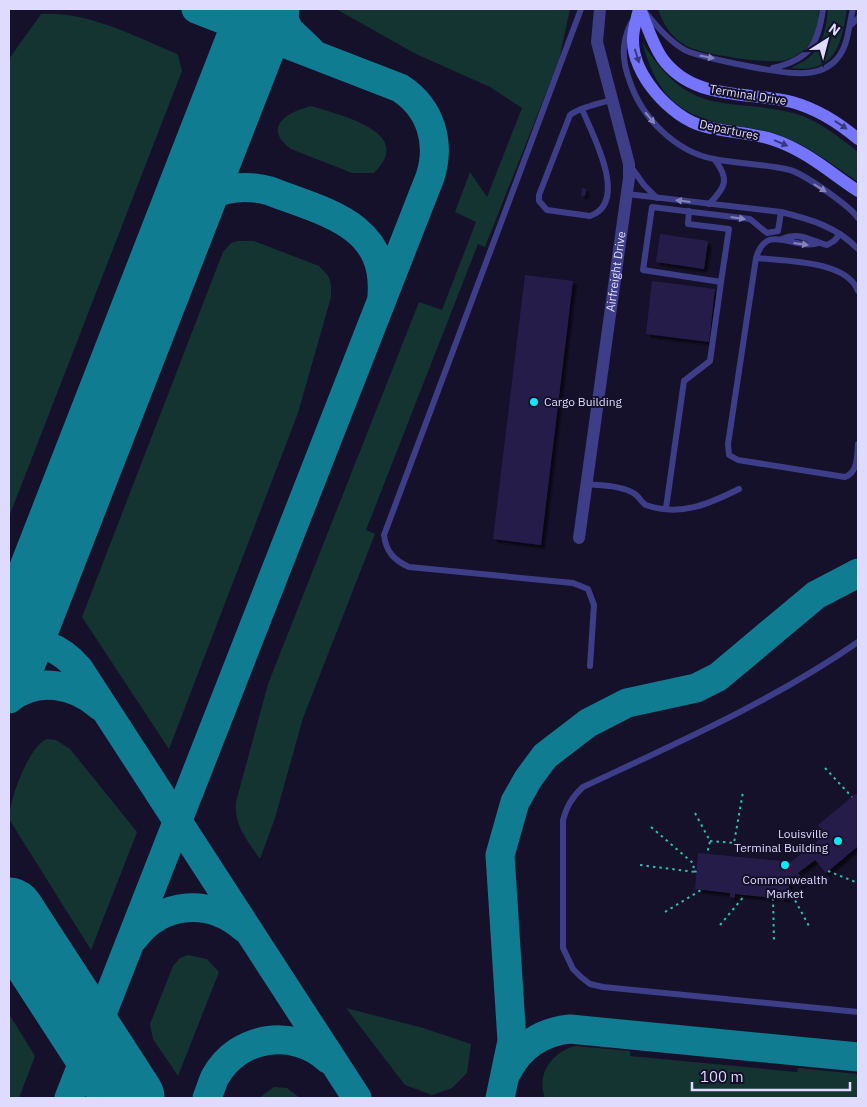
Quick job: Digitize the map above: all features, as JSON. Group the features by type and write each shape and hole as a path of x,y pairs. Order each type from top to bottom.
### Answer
{"main road":[{"name":"Terminal Drive","path":"640,9 652,41 662,58 676,73 691,83 717,92 770,98 802,105 826,116 858,139"},
{"name":"Departures","path":"640,9 633,39 639,62 657,95 670,108 701,126 775,140 800,152 858,191"}],"street":[{"name":"Airfreight Drive","path":"578,538 627,194 629,164 597,42 600,9"}],"lane":[{"path":"581,9 384,535 390,554 398,562 409,567 573,583 588,590 594,605 590,666"},
{"path":"853,9 851,25 843,50 834,62 819,71 794,73 692,54 675,44 640,9 624,38 625,64 633,91 651,119 670,137 687,148 714,159 792,171 837,199 858,218"},
{"path":"770,69 801,59 810,49 820,29 823,9"},
{"path":"851,25 858,18"},
{"path":"582,110 607,171 608,183 608,195 605,204 597,214 590,216 554,212 543,207 539,201 539,195 566,120 573,112 611,100"},
{"path":"709,204 719,194 725,182 724,175 714,159"},
{"path":"629,164 644,185 657,198"},
{"path":"627,194 781,212 812,219 840,234 858,249"},
{"path":"721,282 643,270 652,207 750,219 767,233 778,231 781,212"},
{"path":"666,508 684,382 710,361 729,229 688,224 690,211"},
{"path":"840,234 834,241 827,244 810,238 791,235 782,239 765,241 759,246 728,444 729,455 738,460 845,477 857,470 858,444"},
{"path":"756,258 825,266 841,272 857,286 858,290"},
{"path":"586,484 616,486 635,494 645,505 686,511 716,501 739,489"},
{"path":"858,642 801,679 697,734 582,787 569,802 563,820 563,948 573,968 581,977 590,984 603,987 858,1012"}],"path":[{"path":"825,768 852,797"},
{"path":"710,841 734,843 743,792"},
{"path":"695,813 710,841 707,854"},
{"path":"640,864 697,872 693,871 694,864 651,827"},
{"path":"828,871 858,883"},
{"path":"788,889 810,928"},
{"path":"665,912 701,890"},
{"path":"720,925 745,895"},
{"path":"773,898 774,942"}],"green space":[{"path":"336,9 570,9 559,60 485,247 478,244 366,530 375,534 303,718 275,818 260,859 239,826 236,802 268,684 419,302 442,310 476,222 455,212 470,172 487,197 522,108 490,87 416,54"},
{"path":"658,9 819,9 816,31 812,41 805,49 781,61 760,61 703,52 685,45 665,25"},
{"path":"828,9 847,9 839,45 834,54 818,66 806,69 791,68 813,54 821,42"},
{"path":"41,14 76,16 127,32 178,55 182,71 9,517 9,59"},
{"path":"642,42 664,72 682,88 693,94 717,102 790,112 808,118 838,136 858,152 858,182 820,156 790,139 763,130 715,122 686,110 675,102 658,83"},
{"path":"311,106 355,120 369,127 380,136 386,146 385,159 374,173 352,173 291,149 283,141 278,127 281,121 294,112"},
{"path":"254,241 319,266 329,277 331,297 298,413 169,749 82,617 223,252 231,243"},
{"path":"47,739 56,740 70,749 137,832 91,950 9,819 12,800 21,774 33,752 40,743"},
{"path":"188,955 207,959 219,972 178,1076 153,1039 150,1024 173,966 180,958"},
{"path":"346,1008 423,1028 471,1044 467,1073 452,1088 432,1095 405,1085"},
{"path":"9,1014 35,1056 19,1098 9,1098"},
{"path":"575,1046 630,1051 630,1056 797,1072 798,1068 858,1074 858,1098 545,1098 543,1081 548,1065 559,1053"},
{"path":"274,1087 287,1088 300,1098 259,1098"}],"building":[{"path":"582,188 586,189 585,196 581,196"},
{"path":"660,234 708,241 704,269 656,262"},
{"name":"Cargo Building","path":"525,275 573,281 541,545 493,539"},
{"path":"652,281 715,289 709,342 646,334"},
{"name":"Louisville Terminal Building","path":"858,792 858,849 857,847 826,873 815,860 798,873 805,881 800,886 795,875 790,880 787,899 735,894 735,898 730,897 730,893 695,889 698,853 791,862 825,835 818,825"}],"taxiway":[{"path":"69,1098 430,177 433,164 434,139 431,127 419,106 411,96 400,88 196,9"},
{"path":"279,9 289,30 310,50"},
{"path":"142,321 169,249 189,212 206,197 237,188 270,191 330,214 348,224 363,236 374,251 381,271 382,295"},
{"path":"500,1098 512,1041 500,855 515,802 528,779 545,756 588,723 627,703 696,688 718,677 816,595 858,573"},
{"path":"9,647 29,643 47,646 64,655 79,669 357,1098"},
{"path":"9,699 32,687 44,685 68,688 79,692 100,706"},
{"path":"134,938 145,926 158,917 172,911 187,908 202,908 216,912 231,918 244,928"},
{"path":"101,1022 102,1044 105,1054 132,1098"},
{"path":"507,1072 518,1055 532,1042 550,1033 570,1029 858,1057"},
{"path":"207,1098 215,1077 225,1063 238,1052 252,1045 267,1041 283,1040 299,1043 314,1049 328,1059"}],"runway":[{"path":"9,663 264,9"},
{"path":"9,913 129,1098"}],"place":[{"name":"Cargo Building","path":"534,402"},
{"name":"Louisville Terminal Building","path":"838,841"},
{"name":"Commonwealth Market","path":"785,865"}]}
